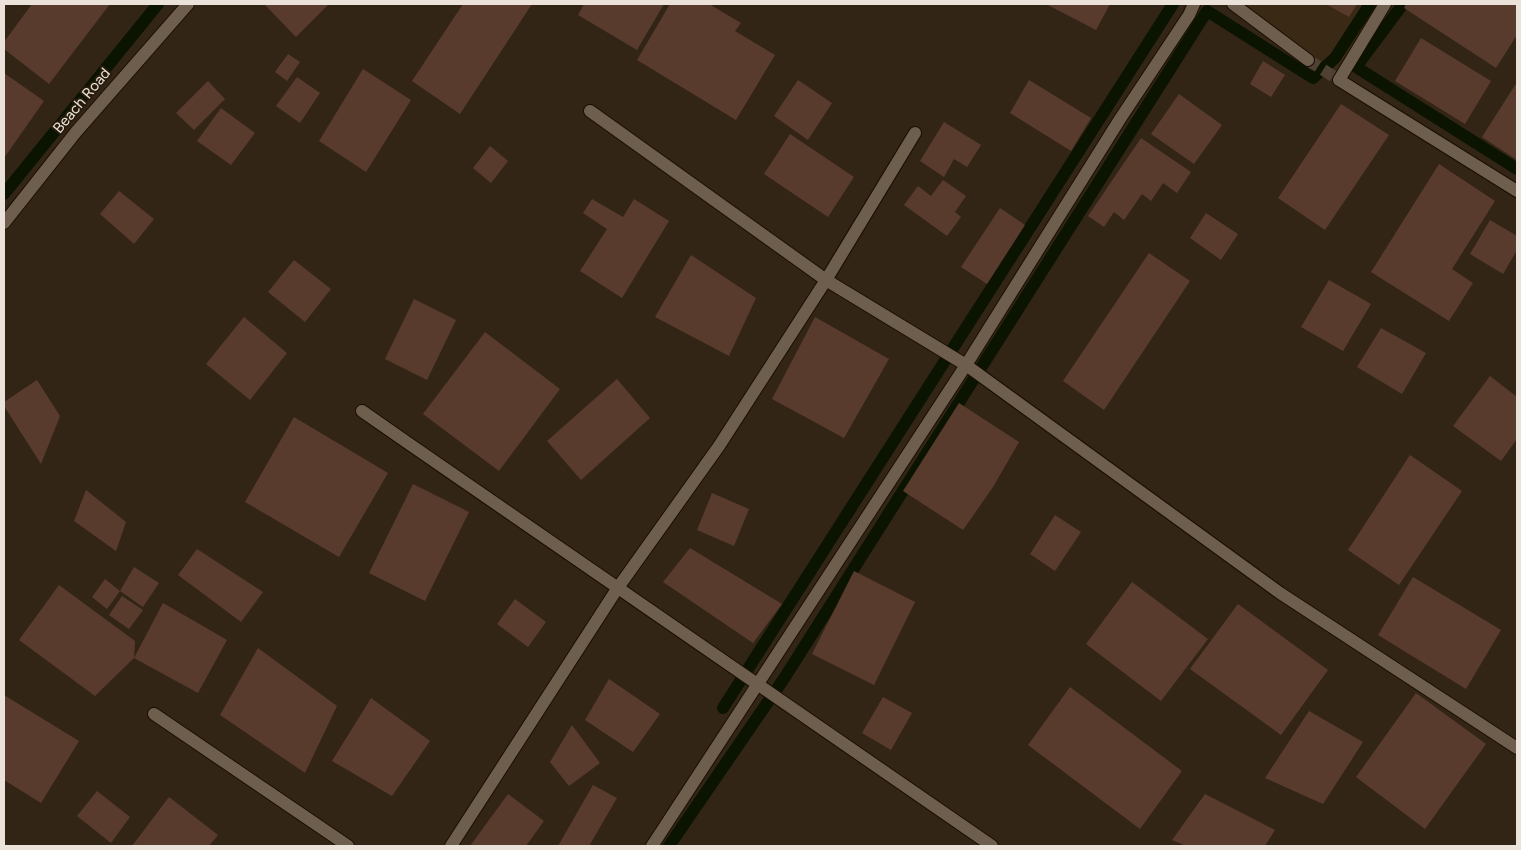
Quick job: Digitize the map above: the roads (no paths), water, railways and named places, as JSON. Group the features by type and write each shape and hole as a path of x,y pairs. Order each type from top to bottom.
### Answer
{"street":[{"name":"Beach Road","path":"4,223 76,132 188,4"},
{"path":"652,846 966,365 1120,119 1189,15 1194,4"},
{"path":"1233,4 1308,60"},
{"path":"1385,4 1339,80 1517,191"},
{"path":"590,111 826,280 966,365 1280,594 1517,748"},
{"path":"451,846 617,589 719,446 826,280 915,133"},
{"path":"362,411 617,589 758,683 992,846"},
{"path":"154,714 348,846"}],"waterway":[{"path":"4,194 158,4"},
{"path":"723,708 1173,4"},
{"path":"669,846 785,677 1207,11 1313,78 1335,58 1370,4"},
{"path":"1403,4 1356,67 1517,169"}],"tunnel":[{"path":"1308,60 1339,80"}]}
